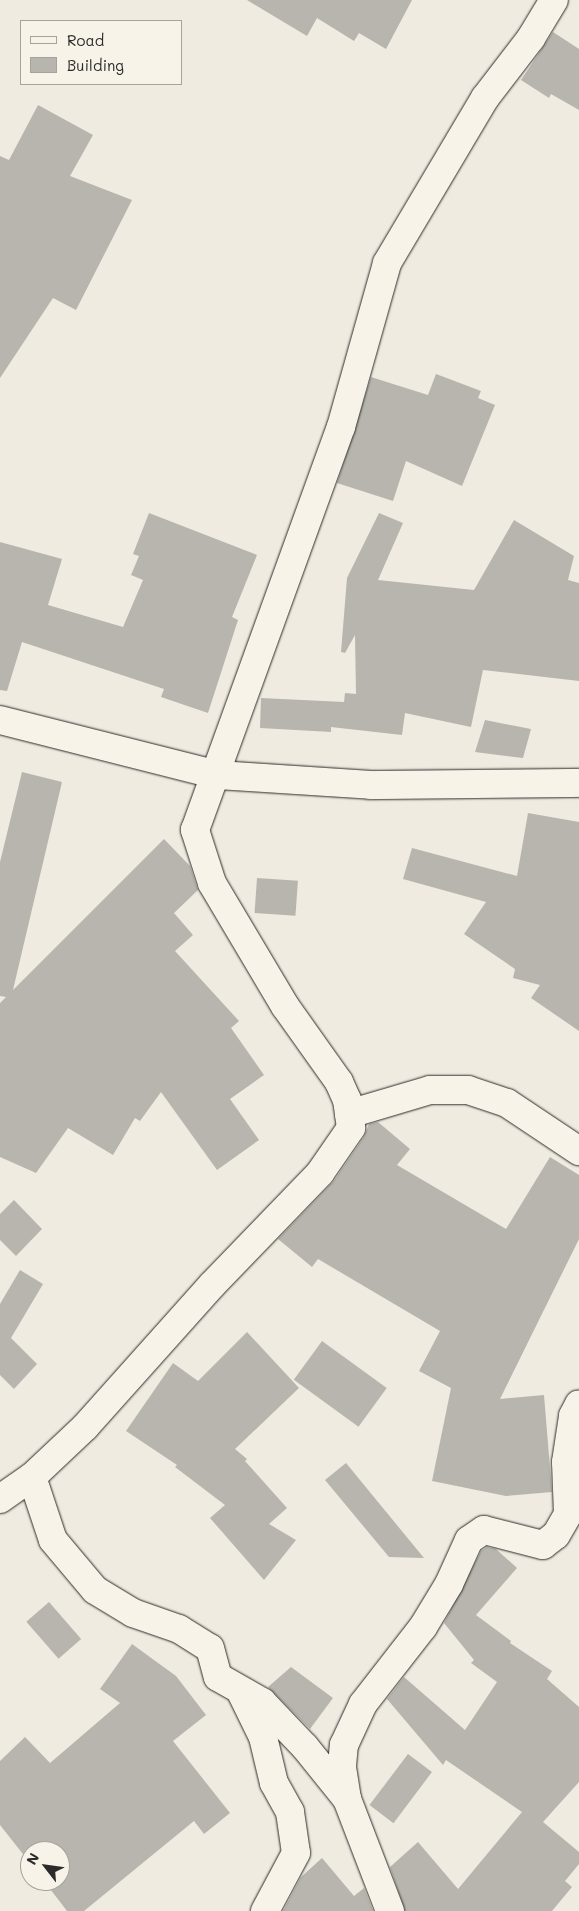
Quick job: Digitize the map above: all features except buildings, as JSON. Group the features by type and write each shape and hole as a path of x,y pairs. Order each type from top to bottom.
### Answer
{"street":[{"path":"0,1499 32,1477 85,1427 212,1285 320,1173 344,1141 351,1128 349,1114 339,1082 285,1006 212,883 195,830 218,775 342,427 387,263 485,98 531,38 554,0"},
{"path":"0,720 218,775 371,785 579,783"},
{"path":"349,1114 430,1090 468,1090 506,1103 579,1151"},
{"path":"390,1911 348,1799 342,1766 344,1745 353,1721 423,1627 449,1584 469,1540 484,1530 543,1545 556,1535 568,1514 567,1454 573,1416 579,1404"},
{"path":"32,1477 53,1540 95,1590 133,1613 179,1629 210,1648 218,1677 241,1693 262,1702 305,1747 348,1799"},
{"path":"241,1693 263,1737 274,1783 290,1812 296,1853 265,1911"}]}
